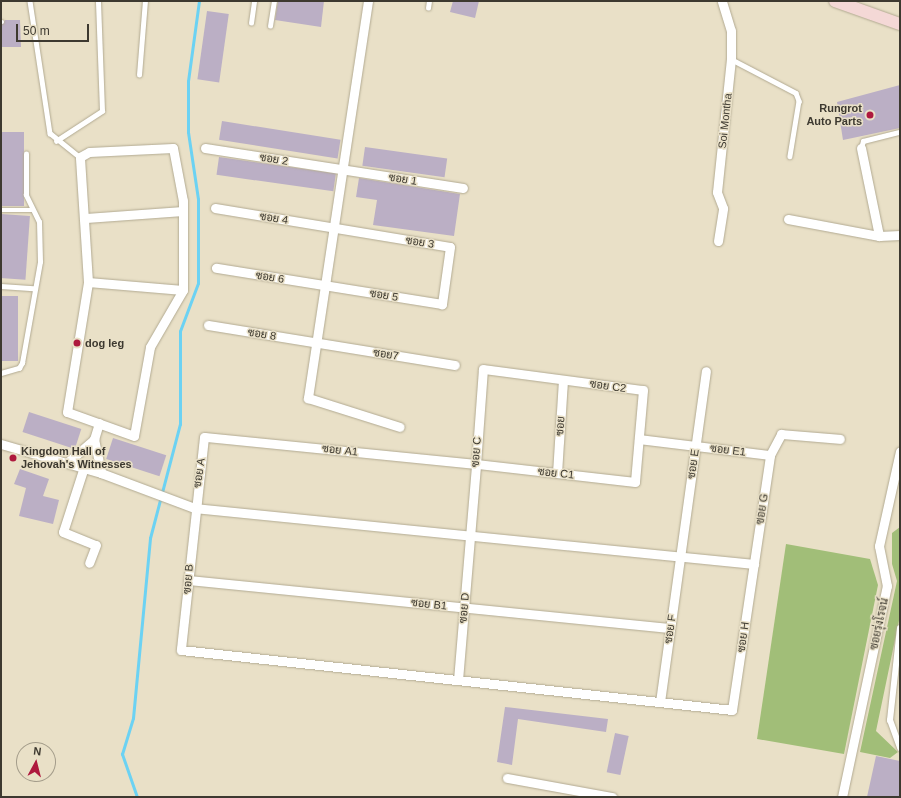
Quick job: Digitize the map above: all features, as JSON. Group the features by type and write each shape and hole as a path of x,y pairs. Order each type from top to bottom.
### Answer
{"main road":[{"path":"835,1 856,4 900,24"}],"street":[{"path":"368,1 308,398 400,427"},
{"name":"Soi Montha","path":"718,241 723,208 717,192 731,59 731,32 722,1"},
{"path":"173,148 183,211 183,290 150,347 134,436 67,412 88,282 86,218 80,157 89,152 173,148"},
{"name":"ซอย 2","path":"206,148 342,170"},
{"path":"861,148 879,236"},
{"name":"ซอย 1","path":"342,170 463,188"},
{"name":"ซอย 4","path":"215,208 334,228"},
{"path":"86,218 183,211"},
{"path":"788,219 879,236 900,235"},
{"name":"ซอย 3","path":"334,228 450,247 442,304"},
{"name":"ซอย 6","path":"216,268 325,286"},
{"path":"88,282 183,290"},
{"name":"ซอย 5","path":"325,286 442,304"},
{"name":"ซอย 8","path":"208,325 317,343"},
{"name":"ซอย7","path":"317,343 455,365"},
{"name":"ซอย C2","path":"483,369 643,390 635,482"},
{"name":"ซอย C","path":"470,535 483,369"},
{"name":"ซอย E","path":"680,556 706,372"},
{"name":"ซอย","path":"557,473 563,380"},
{"path":"99,423 94,439 101,473"},
{"name":"ซอย G","path":"754,564 770,455 781,434 840,439"},
{"name":"ซอย A1","path":"204,437 476,464"},
{"name":"ซอย A","path":"194,508 204,437"},
{"path":"68,462 94,439"},
{"name":"ซอย E1","path":"639,439 770,455"},
{"path":"1,444 68,462 194,508 754,564"},
{"name":"ซอยรุ่งโรจน์","path":"842,797 887,586 879,546 896,494 900,450"},
{"name":"ซอย C1","path":"476,464 635,482"},
{"path":"84,468 63,532 96,545 89,563"},
{"name":"ซอย B","path":"194,508 182,650 458,680"},
{"name":"ซอย D","path":"458,680 470,535"},
{"name":"ซอย F","path":"660,702 680,556"},
{"name":"ซอย H","path":"660,702 732,710 754,564"},
{"name":"ซอย B1","path":"188,580 670,628"},
{"path":"900,628 890,720 900,748"},
{"path":"458,680 660,702"},
{"path":"507,778 612,797"}],"lane":[{"path":"30,1 50,133 56,141 80,157"},
{"path":"56,141 102,111 98,1"},
{"path":"139,75 145,1"},
{"path":"251,23 254,1"},
{"path":"270,26 274,1"},
{"path":"428,8 429,1"},
{"path":"731,59 796,93 799,101 790,156"},
{"path":"861,148 863,141 900,132"},
{"path":"1,373 15,370 22,363 42,238 33,210 26,195 26,154"},
{"path":"1,210 33,210"},
{"path":"1,286 33,288"}],"green space":[{"path":"900,527 900,616 876,731 898,752 890,758 860,752 897,581 892,564 892,533"},
{"path":"786,544 870,559 878,585 844,754 757,739"}],"building":[{"path":"278,1 324,1 321,27 275,20"},
{"path":"453,1 479,1 475,18 450,12"},
{"path":"207,11 229,14 219,82 197,79"},
{"path":"5,20 20,20 21,47 1,47 1,26"},
{"name":"Rungrot Auto Parts","path":"900,85 900,128 843,140 837,102"},
{"path":"222,121 341,140 338,159 219,140"},
{"path":"1,132 24,132 24,206 1,206"},
{"path":"365,147 447,159 445,177 362,166"},
{"path":"219,157 336,173 333,191 216,175"},
{"path":"359,178 460,194 454,236 373,225 377,200 356,197"},
{"path":"1,214 30,216 25,280 1,278"},
{"path":"1,296 18,296 18,361 1,361"},
{"path":"29,412 81,429 75,449 23,432"},
{"path":"113,438 166,455 159,476 106,459"},
{"path":"20,469 49,479 43,496 59,500 53,524 19,516 26,488 14,484"},
{"path":"505,707 608,719 606,732 518,719 512,765 497,762"},
{"path":"615,733 629,736 620,775 607,772"},
{"path":"876,756 900,761 900,797 867,797"}],"waterway":[{"path":"137,797 122,754 133,718 150,538 180,424 180,331 198,283 198,199 188,132 188,81 199,1"}],"place":[{"name":"Rungrot Auto Parts","path":"870,115"},
{"name":"dog leg","path":"77,343"},
{"name":"Kingdom Hall of Jehovah's Witnesses","path":"13,458"}]}
